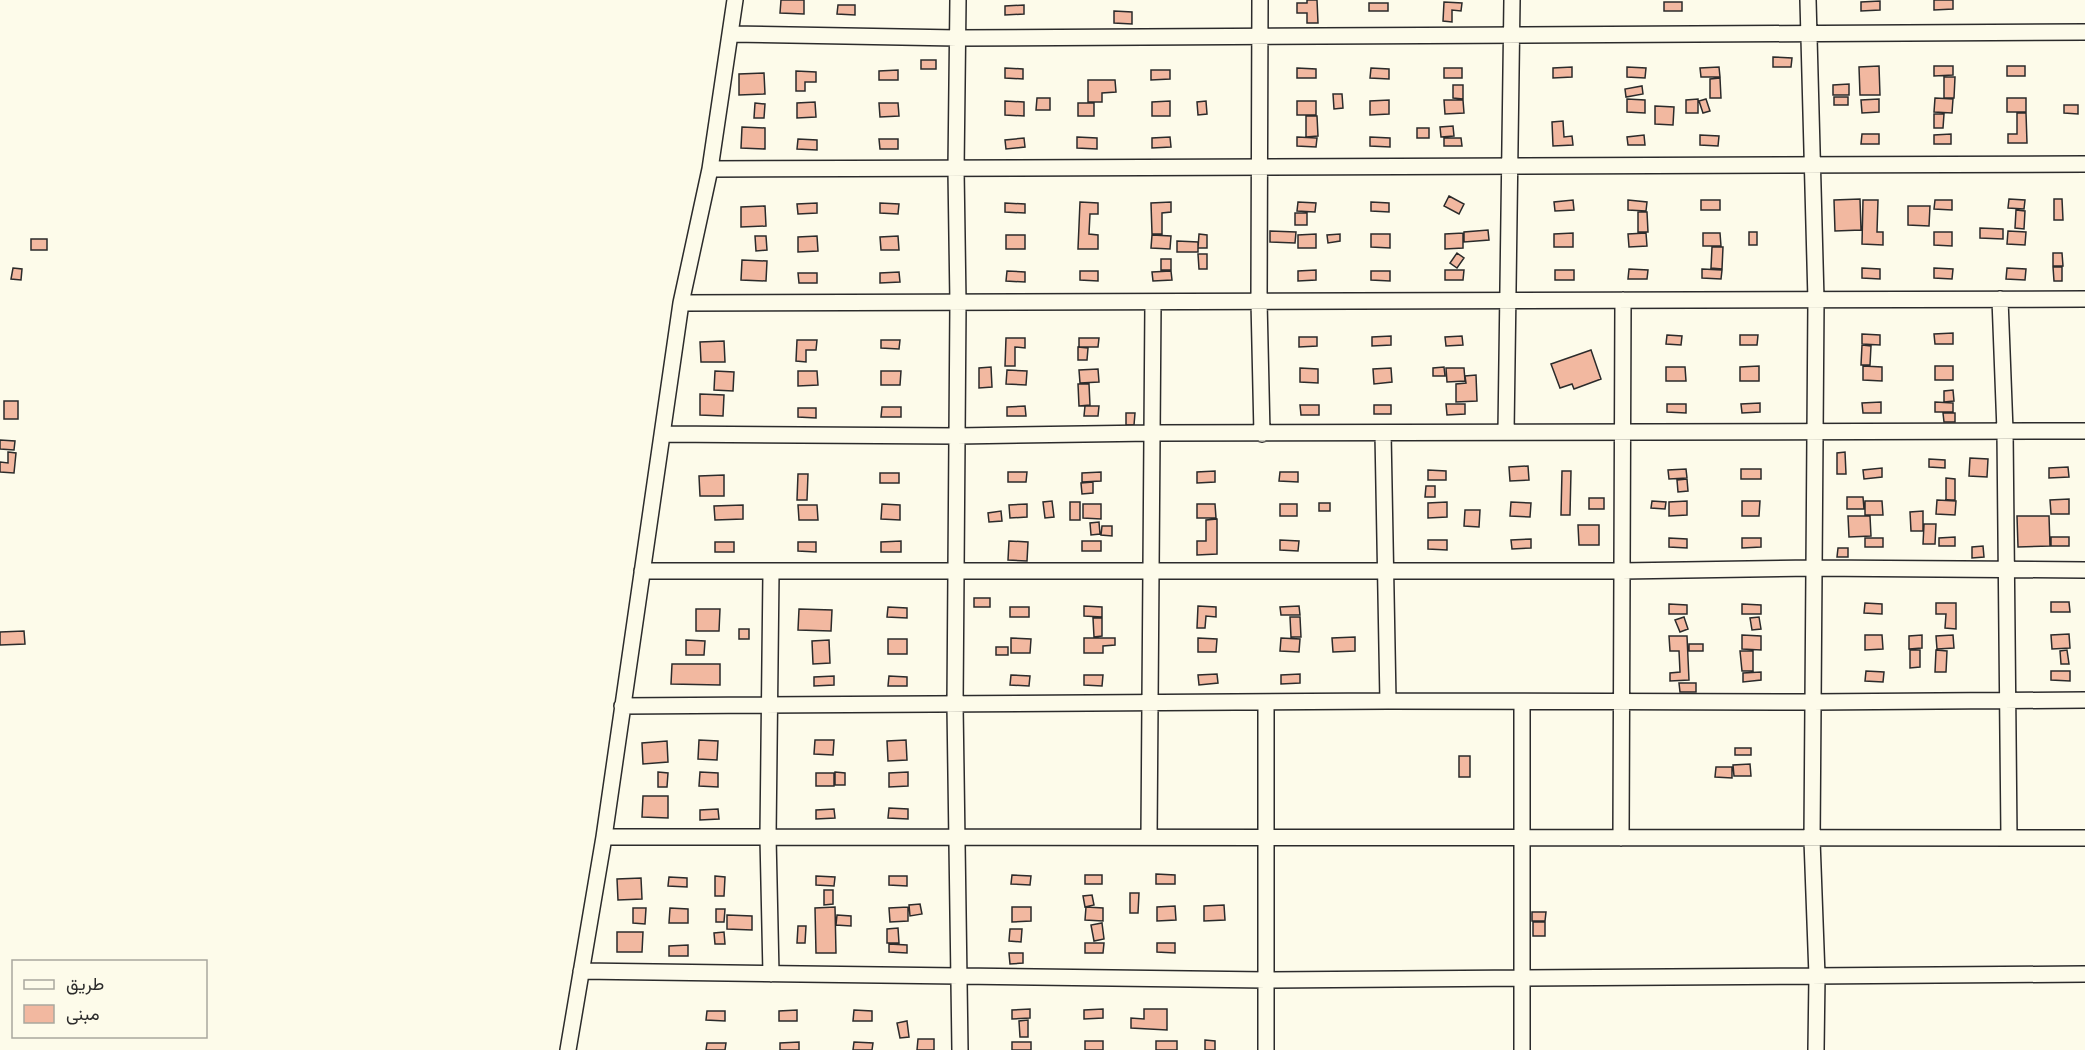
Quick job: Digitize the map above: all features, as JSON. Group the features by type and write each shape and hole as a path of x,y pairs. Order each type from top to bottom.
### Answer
{"street":[{"path":"568,1050 604,837 681,303 710,170 735,0"},
{"path":"958,0 955,705 960,1050"},
{"path":"1260,0 1258,302 1262,434"},
{"path":"1506,432 1512,0"},
{"path":"1808,0 1816,300 1812,702 1812,840 1817,976 1816,1050"},
{"path":"730,34 957,38 2085,32"},
{"path":"710,170 2085,164"},
{"path":"2000,299 2005,431 2009,838"},
{"path":"681,303 2085,299"},
{"path":"1621,838 1623,300"},
{"path":"1149,837 1153,302"},
{"path":"662,434 957,436 2085,431"},
{"path":"1383,433 1388,701"},
{"path":"642,571 1622,571 1814,568 2085,570"},
{"path":"771,572 768,837 771,974"},
{"path":"622,706 1388,701 2085,700"},
{"path":"1266,702 1266,1050"},
{"path":"1522,702 1522,1050"},
{"path":"604,837 1812,840 2085,838"},
{"path":"581,971 1266,980 2085,974"}],"building":[{"path":"781,0 804,0 804,14 780,13"},
{"path":"1307,0 1317,0 1318,23 1307,23 1307,13 1297,13 1297,3 1307,3"},
{"path":"1934,0 1953,0 1953,9 1934,10"},
{"path":"1880,1 1880,10 1861,11 1861,2"},
{"path":"1444,2 1462,3 1461,11 1452,10 1452,22 1443,21"},
{"path":"1444,2 1462,3 1461,11 1452,10 1452,22 1443,21"},
{"path":"1664,2 1682,2 1682,11 1664,11"},
{"path":"1369,3 1388,3 1388,11 1369,11"},
{"path":"838,5 855,5 855,15 837,14"},
{"path":"1024,5 1024,14 1005,15 1005,6"},
{"path":"1114,11 1132,12 1132,24 1114,23"},
{"path":"1773,57 1792,58 1791,67 1773,67"},
{"path":"921,60 936,60 936,69 921,69"},
{"path":"1879,66 1880,95 1860,95 1859,67"},
{"path":"1934,66 1953,66 1953,75 1934,76"},
{"path":"2007,66 2025,66 2025,76 2007,76"},
{"path":"1572,67 1572,77 1553,78 1553,68"},
{"path":"1627,67 1646,68 1645,78 1627,77"},
{"path":"1719,67 1720,77 1701,77 1700,68"},
{"path":"1005,68 1023,69 1023,79 1005,78"},
{"path":"1297,68 1316,69 1316,78 1297,78"},
{"path":"1371,68 1389,69 1389,79 1370,78"},
{"path":"1444,68 1462,68 1462,78 1444,78"},
{"path":"898,70 898,80 879,80 879,71"},
{"path":"1151,70 1170,70 1170,79 1151,80"},
{"path":"796,71 816,72 816,82 805,82 805,91 796,91"},
{"path":"764,73 765,94 739,95 739,74"},
{"path":"1944,77 1955,77 1954,98 1944,98"},
{"path":"1720,78 1721,98 1710,98 1710,79"},
{"path":"1088,80 1115,80 1116,92 1102,93 1102,102 1088,102"},
{"path":"1849,84 1849,95 1833,95 1833,85"},
{"path":"1453,85 1463,85 1463,99 1453,98"},
{"path":"1642,86 1643,94 1626,97 1625,89"},
{"path":"1642,86 1643,94 1626,97 1625,89"},
{"path":"1333,94 1342,94 1343,108 1334,109"},
{"path":"1834,97 1848,97 1848,105 1834,105"},
{"path":"1037,98 1050,98 1050,110 1036,110"},
{"path":"1935,98 1953,99 1952,113 1934,112"},
{"path":"1935,98 1953,99 1952,113 1934,112"},
{"path":"2007,98 2026,98 2026,112 2007,112"},
{"path":"1627,99 1645,100 1645,113 1627,112"},
{"path":"1698,99 1698,113 1686,113 1686,100"},
{"path":"1706,99 1710,111 1703,113 1699,101"},
{"path":"1879,99 1879,112 1862,113 1861,100"},
{"path":"1389,100 1389,114 1370,115 1370,101"},
{"path":"1444,100 1463,100 1464,113 1445,114"},
{"path":"1005,101 1024,102 1024,116 1005,115"},
{"path":"1170,101 1170,116 1152,116 1152,102"},
{"path":"1206,101 1207,114 1198,115 1197,102"},
{"path":"1297,101 1316,101 1316,115 1297,115"},
{"path":"815,102 816,117 797,118 797,103"},
{"path":"755,103 765,104 764,118 754,118"},
{"path":"879,103 898,103 899,116 880,117"},
{"path":"1078,103 1094,103 1094,116 1078,116"},
{"path":"2064,105 2078,105 2078,114 2064,113"},
{"path":"1655,106 1674,107 1673,125 1655,124"},
{"path":"2017,113 2026,113 2027,143 2008,143 2008,134 2017,134"},
{"path":"1934,114 1944,114 1943,128 1934,128"},
{"path":"1306,116 1317,116 1318,136 1306,137"},
{"path":"1563,121 1564,137 1572,136 1573,145 1553,146 1552,122"},
{"path":"1453,126 1454,136 1441,137 1440,127"},
{"path":"742,127 765,128 765,149 741,148"},
{"path":"1417,128 1429,128 1429,138 1417,138"},
{"path":"1862,134 1879,134 1879,144 1861,144"},
{"path":"1951,134 1951,144 1934,144 1934,135"},
{"path":"1644,135 1645,145 1628,145 1627,137"},
{"path":"1700,135 1719,136 1718,146 1700,145"},
{"path":"1077,137 1097,138 1097,149 1077,148"},
{"path":"1170,137 1171,147 1152,148 1152,138"},
{"path":"1297,137 1317,138 1316,147 1297,146"},
{"path":"1370,137 1390,138 1390,147 1370,146"},
{"path":"1024,138 1025,147 1006,149 1005,140"},
{"path":"1444,138 1461,138 1462,146 1444,146"},
{"path":"798,139 817,140 817,150 797,149"},
{"path":"879,139 898,139 898,149 880,149"},
{"path":"1449,196 1464,204 1459,214 1444,206"},
{"path":"1449,196 1464,204 1459,214 1444,206"},
{"path":"1860,199 1861,230 1835,231 1834,200"},
{"path":"2009,199 2025,200 2024,209 2008,208"},
{"path":"2054,199 2062,199 2063,220 2054,220"},
{"path":"1573,200 1574,210 1555,211 1554,202"},
{"path":"1628,200 1647,202 1646,211 1628,210"},
{"path":"1701,200 1720,200 1720,210 1701,210"},
{"path":"1863,200 1878,200 1877,232 1883,232 1883,245 1862,244"},
{"path":"1935,200 1952,200 1952,210 1934,209"},
{"path":"1080,202 1098,203 1098,214 1090,214 1089,234 1098,235 1098,249 1078,249"},
{"path":"1171,202 1171,212 1162,213 1162,234 1152,234 1151,203"},
{"path":"1298,202 1316,203 1315,212 1297,211"},
{"path":"1371,202 1389,203 1389,212 1371,211"},
{"path":"817,203 817,213 798,214 797,204"},
{"path":"880,203 899,204 898,214 880,213"},
{"path":"1005,203 1025,204 1025,213 1005,212"},
{"path":"765,206 766,226 741,227 741,207"},
{"path":"1908,206 1930,206 1929,226 1908,225"},
{"path":"2016,210 2025,211 2024,229 2015,228"},
{"path":"1638,212 1647,212 1648,232 1638,232"},
{"path":"1295,213 1307,213 1307,225 1295,225"},
{"path":"1295,213 1307,213 1307,225 1295,225"},
{"path":"1980,228 2003,229 2003,239 1980,238"},
{"path":"1488,230 1489,240 1464,242 1464,232"},
{"path":"1270,231 1296,232 1295,243 1270,242"},
{"path":"2008,231 2026,232 2025,245 2007,244"},
{"path":"1749,232 1757,232 1757,245 1749,245"},
{"path":"1934,232 1952,232 1952,246 1934,245"},
{"path":"1934,232 1952,232 1952,246 1934,245"},
{"path":"1463,233 1463,248 1445,249 1445,234"},
{"path":"1573,233 1573,247 1554,247 1554,234"},
{"path":"1646,233 1647,246 1629,247 1628,234"},
{"path":"1703,233 1720,233 1721,246 1703,246"},
{"path":"1199,234 1207,235 1207,248 1198,248"},
{"path":"1316,234 1316,248 1298,248 1298,235"},
{"path":"1340,234 1340,241 1328,243 1327,235"},
{"path":"1371,234 1390,234 1390,248 1371,247"},
{"path":"1006,235 1025,235 1025,249 1006,249"},
{"path":"1152,235 1171,236 1170,249 1151,248"},
{"path":"755,236 766,236 767,250 756,251"},
{"path":"817,236 818,251 798,252 798,237"},
{"path":"898,236 899,250 881,250 880,237"},
{"path":"31,239 47,239 47,250 31,250"},
{"path":"1177,241 1198,242 1198,252 1177,252"},
{"path":"1712,247 1723,247 1722,269 1711,268"},
{"path":"1457,253 1464,258 1457,268 1450,263"},
{"path":"2053,253 2062,253 2063,266 2053,266"},
{"path":"1198,254 1207,254 1207,269 1199,269"},
{"path":"1161,259 1171,259 1171,270 1161,270"},
{"path":"742,260 767,261 766,281 741,280"},
{"path":"742,260 767,261 766,281 741,280"},
{"path":"2053,267 2062,267 2062,281 2054,281"},
{"path":"13,268 22,269 21,280 11,279"},
{"path":"1862,268 1880,269 1880,279 1862,278"},
{"path":"1934,268 1953,269 1952,279 1934,278"},
{"path":"2007,268 2026,269 2025,280 2006,279"},
{"path":"1629,269 1648,270 1647,279 1628,279"},
{"path":"1702,269 1722,270 1721,279 1702,278"},
{"path":"1316,270 1316,280 1298,281 1298,271"},
{"path":"1445,270 1464,270 1463,280 1445,280"},
{"path":"1555,270 1574,270 1574,280 1555,280"},
{"path":"1007,271 1025,272 1025,282 1006,281"},
{"path":"1080,271 1098,271 1098,281 1080,280"},
{"path":"1171,271 1172,280 1153,281 1152,272"},
{"path":"1371,271 1390,271 1390,281 1371,280"},
{"path":"899,272 900,282 880,283 880,273"},
{"path":"798,273 817,273 817,283 799,283"},
{"path":"1953,333 1953,344 1935,344 1934,334"},
{"path":"1862,334 1880,335 1880,345 1862,344"},
{"path":"1667,335 1682,336 1681,345 1666,344"},
{"path":"1740,335 1758,335 1757,345 1740,345"},
{"path":"1391,336 1391,345 1372,346 1372,337"},
{"path":"1462,336 1463,345 1446,346 1445,337"},
{"path":"1299,337 1317,337 1317,346 1299,347"},
{"path":"1006,338 1025,338 1025,348 1015,347 1015,366 1005,366"},
{"path":"1079,338 1099,338 1098,347 1079,347"},
{"path":"797,340 817,340 816,350 806,350 806,362 796,361"},
{"path":"881,340 900,340 899,349 881,348"},
{"path":"724,341 725,362 701,362 700,342"},
{"path":"1862,345 1871,346 1870,365 1861,365"},
{"path":"1078,347 1088,348 1087,360 1078,360"},
{"path":"1591,350 1601,379 1574,389 1572,384 1560,388 1551,364"},
{"path":"1759,366 1759,381 1740,381 1740,367"},
{"path":"1863,366 1882,367 1882,381 1863,380"},
{"path":"1935,366 1953,366 1953,380 1935,380"},
{"path":"991,367 992,387 979,388 979,368"},
{"path":"991,367 992,387 979,388 979,368"},
{"path":"1444,367 1445,376 1433,376 1433,368"},
{"path":"1666,367 1685,367 1686,381 1666,381"},
{"path":"1300,368 1318,369 1318,383 1300,382"},
{"path":"1391,368 1392,382 1374,384 1373,369"},
{"path":"1446,368 1464,368 1465,381 1447,382"},
{"path":"1098,369 1099,382 1080,383 1079,370"},
{"path":"1007,370 1027,371 1026,385 1006,384"},
{"path":"715,371 734,372 733,391 714,390"},
{"path":"798,371 817,371 818,385 798,386"},
{"path":"881,371 901,371 900,385 881,385"},
{"path":"1476,375 1477,401 1456,402 1456,384 1466,383 1465,376"},
{"path":"1078,384 1089,384 1090,405 1079,406"},
{"path":"1953,390 1954,401 1944,402 1944,391"},
{"path":"700,394 724,395 723,416 700,415"},
{"path":"4,401 18,401 18,419 4,419"},
{"path":"1881,402 1881,413 1863,413 1862,403"},
{"path":"1935,402 1953,403 1953,412 1935,412"},
{"path":"1760,403 1760,412 1742,413 1741,404"},
{"path":"1446,404 1465,404 1465,414 1447,415"},
{"path":"1667,404 1686,404 1686,413 1667,412"},
{"path":"1300,405 1319,405 1319,415 1301,415"},
{"path":"1374,405 1391,405 1391,414 1374,414"},
{"path":"1025,406 1026,416 1007,416 1007,407"},
{"path":"1085,406 1099,406 1098,416 1084,416"},
{"path":"882,407 901,407 901,417 881,417"},
{"path":"798,408 816,408 816,418 798,417"},
{"path":"1126,413 1135,413 1134,425 1126,425"},
{"path":"1943,413 1955,413 1955,422 1944,422"},
{"path":"0,440 15,441 14,450 0,449"},
{"path":"8,452 16,453 14,473 0,472 0,462 8,463"},
{"path":"8,452 16,453 14,473 0,472 0,462 8,463"},
{"path":"1845,452 1846,474 1837,474 1837,453"},
{"path":"1970,458 1988,459 1987,477 1969,476"},
{"path":"1929,459 1945,460 1945,468 1929,467"},
{"path":"1528,466 1529,480 1510,481 1509,467"},
{"path":"2068,467 2069,477 2049,478 2049,468"},
{"path":"1882,468 1882,477 1864,479 1863,470"},
{"path":"1686,469 1687,478 1669,479 1668,470"},
{"path":"1741,469 1761,469 1761,479 1741,479"},
{"path":"1428,470 1446,471 1446,480 1428,480"},
{"path":"1215,471 1215,482 1197,483 1197,472"},
{"path":"1562,471 1571,471 1570,515 1561,515"},
{"path":"1008,472 1027,472 1026,482 1008,482"},
{"path":"1101,472 1101,481 1082,482 1082,473"},
{"path":"1280,472 1298,472 1298,482 1279,481"},
{"path":"880,473 899,473 899,483 880,483"},
{"path":"798,474 808,474 807,500 797,500"},
{"path":"724,475 724,496 700,496 699,476"},
{"path":"1946,478 1955,479 1955,500 1946,500"},
{"path":"1687,479 1688,491 1678,492 1677,480"},
{"path":"1093,482 1093,493 1082,494 1081,483"},
{"path":"1426,486 1435,486 1435,497 1425,497"},
{"path":"1847,497 1863,497 1864,509 1847,509"},
{"path":"1589,498 1604,498 1604,509 1589,509"},
{"path":"2069,499 2069,514 2051,514 2050,500"},
{"path":"1937,500 1956,501 1955,515 1936,514"},
{"path":"1052,501 1054,517 1045,518 1043,502"},
{"path":"1652,501 1666,502 1665,509 1651,508"},
{"path":"1687,501 1687,515 1669,516 1669,502"},
{"path":"1687,501 1687,515 1669,516 1669,502"},
{"path":"1742,501 1760,501 1759,516 1742,516"},
{"path":"1865,501 1882,501 1883,515 1865,515"},
{"path":"1070,502 1080,502 1080,520 1070,520"},
{"path":"1447,502 1447,517 1428,518 1428,503"},
{"path":"1511,502 1531,503 1530,517 1510,516"},
{"path":"1319,503 1330,503 1330,511 1319,511"},
{"path":"882,504 900,505 900,520 881,519"},
{"path":"1027,504 1027,517 1010,518 1009,505"},
{"path":"1083,504 1101,504 1101,519 1083,518"},
{"path":"1197,504 1215,504 1216,518 1197,518"},
{"path":"1197,504 1215,504 1216,518 1197,518"},
{"path":"1280,504 1297,504 1297,516 1280,516"},
{"path":"743,505 743,519 715,520 714,506"},
{"path":"798,505 817,505 818,520 799,520"},
{"path":"1465,510 1480,510 1479,527 1464,526"},
{"path":"1001,511 1002,521 989,522 988,513"},
{"path":"1923,511 1923,531 1911,531 1910,512"},
{"path":"1848,516 1870,516 1871,536 1849,537"},
{"path":"2017,516 2049,516 2050,546 2018,547"},
{"path":"1217,519 1217,554 1197,555 1197,541 1206,541 1206,520"},
{"path":"1099,522 1100,534 1091,535 1090,523"},
{"path":"1924,524 1936,524 1935,544 1923,544"},
{"path":"1578,525 1599,525 1599,545 1579,545"},
{"path":"1102,526 1112,526 1112,536 1101,535"},
{"path":"1955,537 1955,546 1939,546 1939,538"},
{"path":"1955,537 1955,546 1939,546 1939,538"},
{"path":"2051,537 2069,537 2069,546 2051,546"},
{"path":"1669,538 1687,539 1687,548 1669,547"},
{"path":"1742,538 1761,538 1761,547 1742,548"},
{"path":"1865,538 1883,538 1883,547 1865,547"},
{"path":"1531,539 1531,548 1512,549 1511,540"},
{"path":"1280,540 1299,541 1298,551 1280,550"},
{"path":"1428,540 1447,540 1447,550 1428,549"},
{"path":"901,541 901,552 881,552 881,542"},
{"path":"1009,541 1028,542 1027,561 1008,560"},
{"path":"1082,541 1101,541 1101,551 1082,551"},
{"path":"715,542 734,542 734,552 715,552"},
{"path":"798,542 816,542 816,552 798,551"},
{"path":"1983,546 1984,557 1972,558 1972,547"},
{"path":"1838,548 1848,548 1848,557 1837,557"},
{"path":"974,598 990,598 990,607 974,607"},
{"path":"2051,602 2069,602 2070,612 2051,612"},
{"path":"2051,602 2069,602 2070,612 2051,612"},
{"path":"1865,603 1882,604 1882,614 1864,613"},
{"path":"1936,603 1956,603 1956,629 1945,628 1946,614 1936,614"},
{"path":"1669,604 1687,605 1687,614 1669,614"},
{"path":"1742,604 1761,605 1761,614 1742,614"},
{"path":"1084,606 1102,607 1102,617 1084,616"},
{"path":"1198,606 1216,607 1216,617 1206,616 1205,628 1197,628"},
{"path":"1299,606 1300,615 1281,615 1280,607"},
{"path":"888,607 907,608 907,618 887,617"},
{"path":"1010,607 1029,607 1029,617 1010,617"},
{"path":"696,609 720,609 719,631 696,631"},
{"path":"799,609 832,610 831,631 798,630"},
{"path":"1290,617 1300,617 1301,637 1291,637"},
{"path":"1684,617 1688,629 1680,632 1675,620"},
{"path":"1684,617 1688,629 1680,632 1675,620"},
{"path":"1759,617 1761,629 1752,630 1750,618"},
{"path":"1093,618 1102,618 1102,636 1094,637"},
{"path":"739,629 749,629 749,639 739,639"},
{"path":"24,631 25,644 0,645 0,632"},
{"path":"2069,634 2070,648 2052,649 2051,635"},
{"path":"1742,635 1761,636 1761,650 1742,649"},
{"path":"1865,635 1882,635 1883,649 1865,650"},
{"path":"1922,635 1922,648 1909,649 1909,636"},
{"path":"1953,635 1954,648 1937,649 1936,636"},
{"path":"1669,636 1687,636 1689,680 1670,681 1670,673 1680,672 1679,651 1670,651"},
{"path":"1355,637 1355,651 1333,652 1332,638"},
{"path":"1011,638 1031,639 1030,653 1011,653"},
{"path":"1084,638 1115,638 1115,645 1103,646 1103,653 1084,653"},
{"path":"1198,638 1217,639 1216,652 1198,652"},
{"path":"1281,638 1300,639 1299,652 1280,651"},
{"path":"888,639 907,639 907,654 888,654"},
{"path":"686,640 705,641 704,655 686,655"},
{"path":"829,640 830,663 813,664 812,641"},
{"path":"1689,644 1703,644 1703,651 1689,651"},
{"path":"996,647 1008,647 1008,655 996,655"},
{"path":"1910,650 1920,650 1920,667 1910,668"},
{"path":"1936,650 1947,651 1946,672 1935,672"},
{"path":"2067,650 2069,664 2061,664 2060,651"},
{"path":"1740,651 1753,651 1753,671 1742,671"},
{"path":"672,664 720,664 720,685 671,684"},
{"path":"1866,671 1884,672 1883,682 1865,681"},
{"path":"2051,671 2070,671 2070,681 2051,680"},
{"path":"1761,672 1761,680 1743,682 1743,673"},
{"path":"1217,674 1218,683 1199,685 1198,675"},
{"path":"1300,674 1300,683 1281,684 1281,675"},
{"path":"1011,675 1030,676 1029,686 1010,685"},
{"path":"1084,675 1103,675 1102,686 1084,685"},
{"path":"834,676 834,685 814,686 814,677"},
{"path":"889,676 907,677 907,686 888,686"},
{"path":"1679,683 1696,683 1696,692 1680,692"},
{"path":"699,740 718,741 717,760 698,759"},
{"path":"815,740 834,740 833,755 814,754"},
{"path":"906,740 907,760 888,761 887,741"},
{"path":"667,741 668,762 643,764 642,743"},
{"path":"1735,748 1751,748 1751,755 1735,755"},
{"path":"1459,756 1470,756 1470,777 1459,777"},
{"path":"1750,764 1751,776 1734,776 1733,765"},
{"path":"1716,767 1732,767 1732,778 1715,777"},
{"path":"658,772 668,773 667,787 658,787"},
{"path":"700,772 718,773 718,787 699,786"},
{"path":"835,772 845,773 845,785 835,785"},
{"path":"908,772 908,786 889,787 889,773"},
{"path":"816,773 834,773 834,786 816,786"},
{"path":"816,773 834,773 834,786 816,786"},
{"path":"643,796 668,796 668,818 642,817"},
{"path":"889,808 908,809 908,819 888,818"},
{"path":"718,809 719,819 700,820 700,810"},
{"path":"834,809 835,818 816,819 816,810"},
{"path":"1156,874 1175,875 1175,884 1156,884"},
{"path":"1012,875 1031,876 1030,885 1011,884"},
{"path":"1085,875 1102,875 1102,884 1085,884"},
{"path":"715,876 725,877 724,896 715,896"},
{"path":"816,876 835,877 834,886 816,885"},
{"path":"889,876 907,876 907,886 889,885"},
{"path":"889,876 907,876 907,886 889,885"},
{"path":"669,877 687,878 687,887 668,886"},
{"path":"641,878 642,899 618,900 617,879"},
{"path":"824,890 833,890 833,904 824,905"},
{"path":"1130,893 1139,893 1138,913 1130,913"},
{"path":"1092,895 1094,905 1085,907 1083,896"},
{"path":"920,904 922,914 910,916 909,905"},
{"path":"920,904 922,914 910,916 909,905"},
{"path":"1224,905 1225,920 1204,921 1204,906"},
{"path":"1175,906 1176,920 1157,921 1157,907"},
{"path":"835,907 836,953 816,953 815,908"},
{"path":"908,907 908,921 890,922 889,908"},
{"path":"1012,907 1031,907 1031,921 1012,922"},
{"path":"1012,907 1031,907 1031,921 1012,922"},
{"path":"1086,907 1103,908 1103,921 1085,920"},
{"path":"633,908 646,908 645,924 633,923"},
{"path":"670,908 688,909 688,923 669,923"},
{"path":"716,909 725,909 724,922 716,922"},
{"path":"1532,912 1546,912 1545,921 1532,921"},
{"path":"727,915 752,916 752,930 727,929"},
{"path":"837,915 851,916 851,926 836,925"},
{"path":"1533,922 1545,922 1545,936 1533,936"},
{"path":"1102,923 1104,939 1094,941 1091,925"},
{"path":"798,926 806,926 805,943 797,943"},
{"path":"898,928 899,943 887,943 887,929"},
{"path":"1010,929 1022,929 1021,942 1009,941"},
{"path":"617,932 643,932 642,952 617,952"},
{"path":"724,932 725,944 715,944 714,933"},
{"path":"1085,943 1104,943 1103,953 1085,953"},
{"path":"1157,943 1175,943 1175,953 1157,952"},
{"path":"889,944 907,945 907,953 889,952"},
{"path":"688,945 688,956 669,956 669,946"},
{"path":"1009,953 1023,953 1023,963 1010,964"},
{"path":"1030,1009 1030,1018 1012,1019 1012,1010"},
{"path":"1103,1009 1103,1018 1084,1019 1084,1010"},
{"path":"1144,1009 1167,1009 1167,1030 1131,1028 1131,1018 1144,1019"},
{"path":"797,1010 797,1021 779,1021 779,1011"},
{"path":"854,1010 872,1011 872,1021 853,1021"},
{"path":"707,1011 725,1011 725,1021 706,1020"},
{"path":"1028,1020 1028,1037 1020,1037 1019,1021"},
{"path":"907,1021 909,1037 900,1038 897,1023"},
{"path":"918,1039 934,1039 934,1050 917,1050"},
{"path":"1205,1040 1215,1041 1215,1050 1205,1050"},
{"path":"1085,1041 1103,1041 1103,1050 1085,1050"},
{"path":"1156,1041 1177,1041 1177,1050 1156,1050"},
{"path":"799,1042 799,1050 780,1050 780,1043"},
{"path":"854,1042 873,1043 872,1050 853,1050"},
{"path":"1012,1042 1031,1042 1031,1050 1012,1050"},
{"path":"707,1043 726,1043 725,1050 706,1050"}]}
